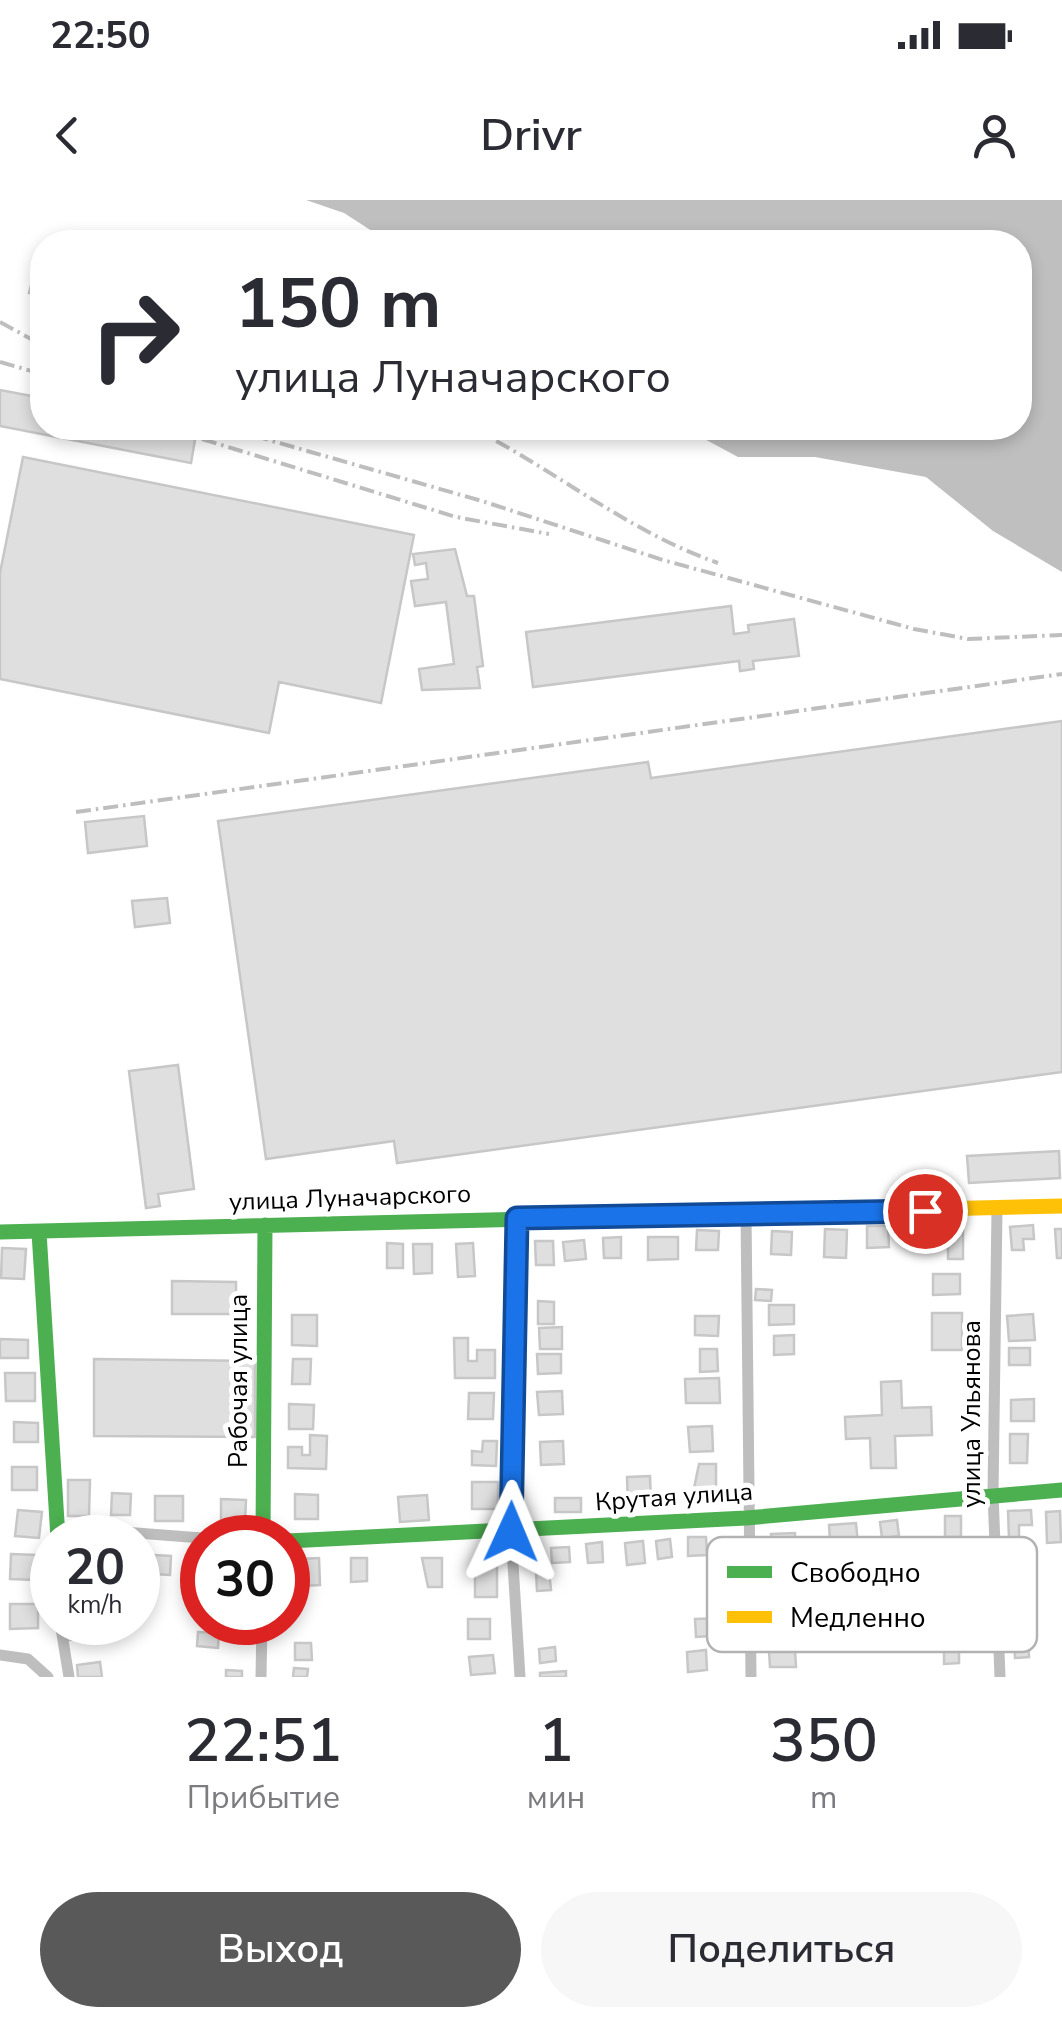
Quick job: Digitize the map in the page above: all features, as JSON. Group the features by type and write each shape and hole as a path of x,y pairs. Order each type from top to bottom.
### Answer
{"street":[{"name":"улица Луначарского","path":"0,1232 1062,1206"},
{"name":"улица Ульянова","path":"995,1537 996,1210"},
{"path":"746,1212 746,1537"},
{"path":"517,1218 511,1532 520,1677"},
{"name":"Рабочая улица","path":"263,1515 265,1225"},
{"path":"39,1232 57,1515"},
{"name":"Крутая улица","path":"310,1540 746,1518 994,1493 1062,1490"},
{"path":"64,1645 69,1677"},
{"path":"261,1677 262,1645"},
{"path":"749,1652 750,1677"},
{"name":"улица Ульянова","path":"999,1652 1000,1677"},
{"path":"0,1655 28,1659 48,1677"}],"shaded area":[{"path":"306,200 1062,200 1062,572 993,531 926,477 815,457 738,457 706,440 1032,440 1032,230 370,230 344,213"}],"building":[{"path":"0,390 30,396 30,432 0,426"},
{"path":"72,440 195,440 191,463"},
{"path":"23,457 414,535 381,703 279,682 269,733 0,679 0,573"},
{"path":"455,549 467,596 474,596 483,666 477,667 480,688 422,690 419,669 454,664 446,602 415,606 411,581 428,579 426,563 415,565 413,554"},
{"path":"731,606 734,634 749,632 748,625 794,619 799,656 753,661 754,669 740,671 739,661 533,687 526,632"},
{"path":"1062,721 1062,1072 397,1163 394,1141 266,1159 218,821 648,762 651,778"},
{"path":"144,816 147,846 88,853 85,822"},
{"path":"167,898 170,923 135,927 132,901"},
{"path":"178,1065 194,1189 158,1194 160,1206 146,1208 129,1071"},
{"path":"1059,1151 1060,1178 969,1183 967,1156"},
{"path":"1033,1225 1034,1239 1023,1239 1024,1250 1012,1250 1010,1227"},
{"path":"867,1226 888,1226 889,1247 867,1248"},
{"path":"939,1228 963,1228 963,1259 948,1259 948,1246 939,1246"},
{"path":"825,1229 847,1230 846,1258 824,1257"},
{"path":"1055,1229 1062,1229 1062,1258 1057,1258"},
{"path":"697,1230 719,1231 718,1250 696,1250"},
{"path":"772,1231 792,1232 791,1255 771,1254"},
{"path":"621,1237 621,1258 604,1258 603,1238"},
{"path":"648,1237 678,1237 678,1259 648,1260"},
{"path":"584,1240 586,1259 565,1261 563,1242"},
{"path":"535,1241 553,1241 554,1265 536,1265"},
{"path":"387,1243 403,1244 403,1268 387,1268"},
{"path":"473,1243 475,1276 458,1277 456,1244"},
{"path":"413,1244 432,1244 432,1273 414,1274"},
{"path":"2,1248 26,1249 24,1279 1,1278"},
{"path":"933,1274 960,1274 960,1294 933,1295"},
{"path":"172,1281 236,1282 236,1314 172,1314"},
{"path":"756,1289 772,1290 771,1301 755,1300"},
{"path":"538,1301 554,1302 554,1324 538,1324"},
{"path":"769,1305 794,1305 794,1324 769,1325"},
{"path":"932,1313 962,1313 962,1350 932,1350"},
{"path":"1033,1314 1035,1340 1009,1341 1007,1316"},
{"path":"292,1315 317,1315 317,1346 292,1345"},
{"path":"695,1316 719,1316 718,1336 695,1335"},
{"path":"562,1327 562,1349 540,1349 539,1328"},
{"path":"794,1335 794,1354 774,1355 774,1336"},
{"path":"454,1338 468,1338 468,1361 477,1361 477,1350 495,1350 495,1378 455,1378"},
{"path":"0,1339 28,1340 28,1358 0,1358"},
{"path":"1009,1348 1030,1348 1030,1365 1009,1365"},
{"path":"700,1349 717,1349 718,1371 700,1372"},
{"path":"537,1354 561,1354 561,1373 538,1374"},
{"path":"94,1359 255,1361 255,1437 94,1436"},
{"path":"293,1359 311,1359 310,1384 292,1384"},
{"path":"5,1373 35,1373 35,1401 6,1401"},
{"path":"719,1378 720,1403 686,1403 685,1379"},
{"path":"901,1381 902,1408 931,1407 932,1435 895,1436 896,1468 871,1468 870,1438 846,1439 845,1417 882,1415 881,1382"},
{"path":"562,1391 563,1414 539,1415 537,1392"},
{"path":"469,1393 494,1393 493,1419 468,1419"},
{"path":"1034,1399 1034,1421 1011,1421 1011,1400"},
{"path":"289,1404 314,1405 313,1429 289,1429"},
{"path":"14,1422 38,1423 38,1442 14,1442"},
{"path":"712,1426 713,1451 690,1452 688,1427"},
{"path":"1010,1434 1028,1434 1027,1463 1010,1463"},
{"path":"310,1435 327,1436 326,1469 288,1468 288,1447 302,1447 302,1455 310,1455"},
{"path":"483,1441 497,1441 496,1466 472,1465 472,1451 482,1452"},
{"path":"563,1441 564,1464 541,1465 540,1442"},
{"path":"699,1464 716,1464 716,1493 693,1493"},
{"path":"12,1467 37,1467 37,1490 12,1490"},
{"path":"650,1476 651,1504 628,1505 627,1477"},
{"path":"68,1480 90,1480 89,1515 68,1515"},
{"path":"472,1482 498,1482 498,1509 472,1509"},
{"path":"112,1493 131,1494 130,1515 111,1515"},
{"path":"295,1494 318,1495 318,1519 295,1515"},
{"path":"427,1495 429,1520 400,1522 398,1497"},
{"path":"155,1496 183,1496 180,1521 160,1521 160,1515 155,1515"},
{"path":"555,1498 581,1498 581,1512 555,1512"},
{"path":"221,1499 246,1500 245,1515 221,1515"},
{"path":"18,1510 42,1512 30,1515 30,1537 15,1536"},
{"path":"1031,1510 1032,1525 1019,1525 1019,1537 1009,1537 1008,1511"},
{"path":"1060,1511 1061,1542 1047,1543 1046,1512"},
{"path":"945,1516 961,1516 961,1537 945,1537"},
{"path":"897,1520 899,1536 882,1537 880,1522"},
{"path":"856,1523 857,1537 830,1537 829,1525"},
{"path":"795,1533 795,1537 771,1537"},
{"path":"688,1537 706,1537 707,1555 688,1556"},
{"path":"670,1539 672,1557 658,1559 656,1541"},
{"path":"643,1541 645,1563 627,1565 625,1543"},
{"path":"602,1542 603,1562 588,1563 586,1544"},
{"path":"569,1547 570,1562 552,1563 551,1548"},
{"path":"11,1554 30,1555 30,1580 10,1579"},
{"path":"160,1555 171,1556 170,1575 160,1574"},
{"path":"310,1558 319,1558 320,1585 310,1586"},
{"path":"351,1558 367,1558 367,1581 351,1582"},
{"path":"422,1558 442,1558 442,1587 428,1587"},
{"path":"475,1558 497,1558 497,1597 475,1597"},
{"path":"549,1571 551,1590 537,1591 536,1572"},
{"path":"10,1604 30,1604 30,1628 10,1629"},
{"path":"468,1619 490,1619 490,1639 468,1639"},
{"path":"695,1619 707,1619 707,1636 696,1637"},
{"path":"311,1643 312,1660 295,1660 295,1645"},
{"path":"555,1647 556,1661 540,1663 539,1649"},
{"path":"706,1650 707,1670 688,1672 687,1652"},
{"path":"769,1652 795,1652 796,1667 770,1667"},
{"path":"944,1652 959,1652 959,1663 944,1664"},
{"path":"1015,1652 1029,1652 1029,1657 1015,1658"},
{"path":"493,1655 495,1673 471,1675 469,1657"},
{"path":"100,1662 102,1677 78,1677 77,1665"},
{"path":"294,1668 308,1669 307,1677 293,1677"},
{"path":"226,1670 242,1671 242,1677 226,1677"},
{"path":"566,1671 566,1677 540,1677 540,1673"}],"railway":[{"path":"0,322 30,338"},
{"path":"0,362 30,371"},
{"path":"205,440 456,517 549,534"},
{"path":"269,440 482,501 663,560 914,629 968,639 1062,635"},
{"path":"494,440 623,518 718,563"},
{"path":"76,812 1062,674"}],"traffic: fast":[{"path":"0,1232 854,1211"},
{"path":"263,1515 265,1225"},
{"path":"39,1232 57,1515"},
{"path":"310,1540 746,1518 1062,1490"}],"traffic: slow":[{"path":"854,1211 1062,1206"}],"route":[{"path":"511,1532 517,1218 925,1211"}]}
